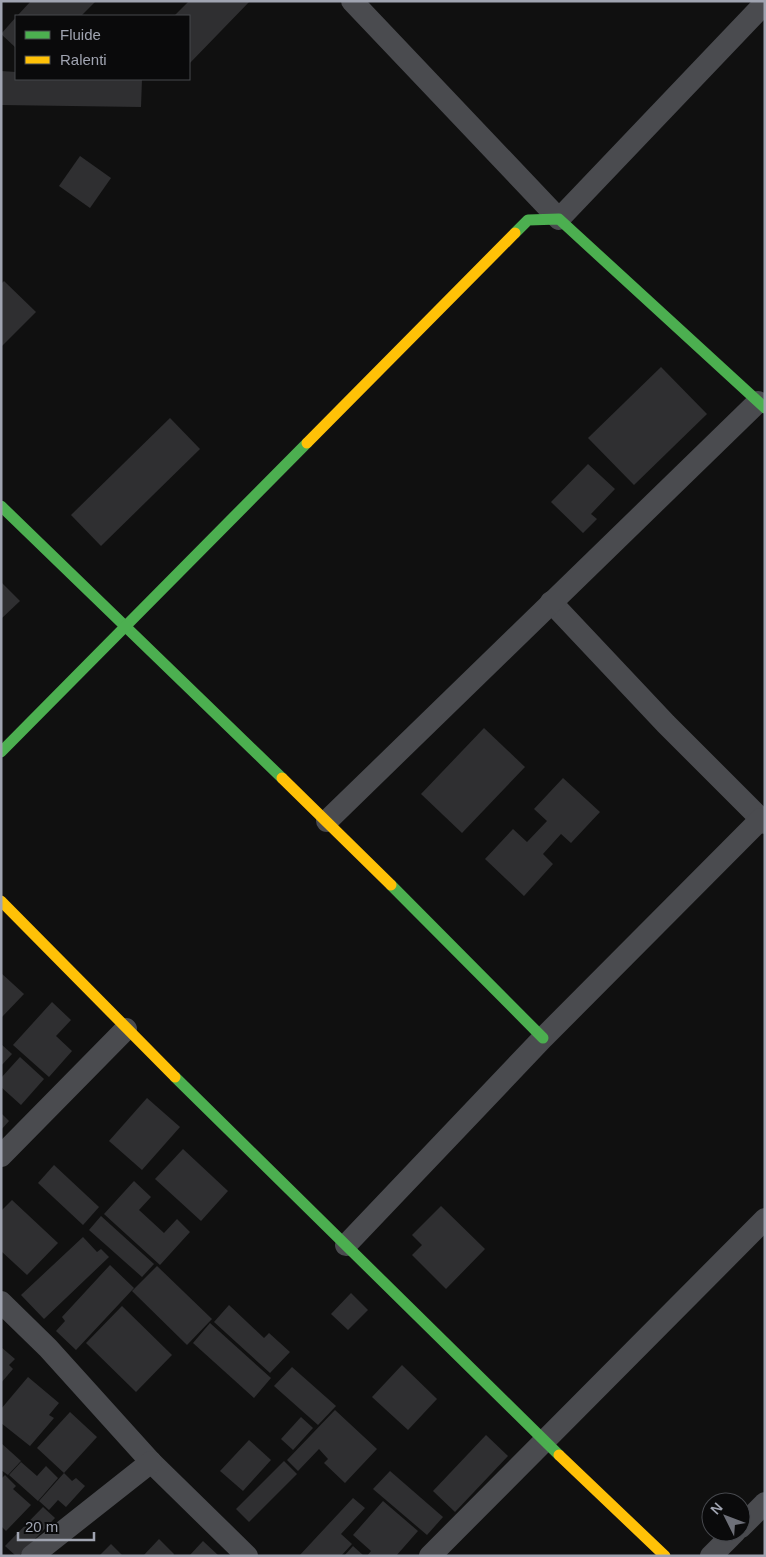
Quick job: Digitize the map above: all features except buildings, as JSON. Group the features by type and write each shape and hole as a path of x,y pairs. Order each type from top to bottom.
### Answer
{"street":[{"path":"327,821 551,602 763,402 559,219 352,1"},
{"path":"1,752 127,627 528,220 559,219 765,3"},
{"path":"1,506 327,821 543,1038"},
{"path":"346,1244 543,1038 763,821 666,724 551,602"},
{"path":"1,901 126,1029 544,1441 665,1556"},
{"path":"1,1156 126,1029"},
{"path":"430,1556 765,1219"},
{"path":"1,1302 48,1348 151,1462 247,1556"},
{"path":"32,1556 151,1462"},
{"path":"751,1517 765,1504"},
{"path":"711,1556 725,1542"}],"traffic: fast":[{"path":"515,233 528,220 559,219 765,408"},
{"path":"1,752 307,443"},
{"path":"1,506 282,778"},
{"path":"391,885 543,1038"},
{"path":"175,1077 559,1455"}],"traffic: slow":[{"path":"307,443 515,233"},
{"path":"282,778 391,885"},
{"path":"1,901 175,1077"},
{"path":"559,1455 665,1556"}]}
